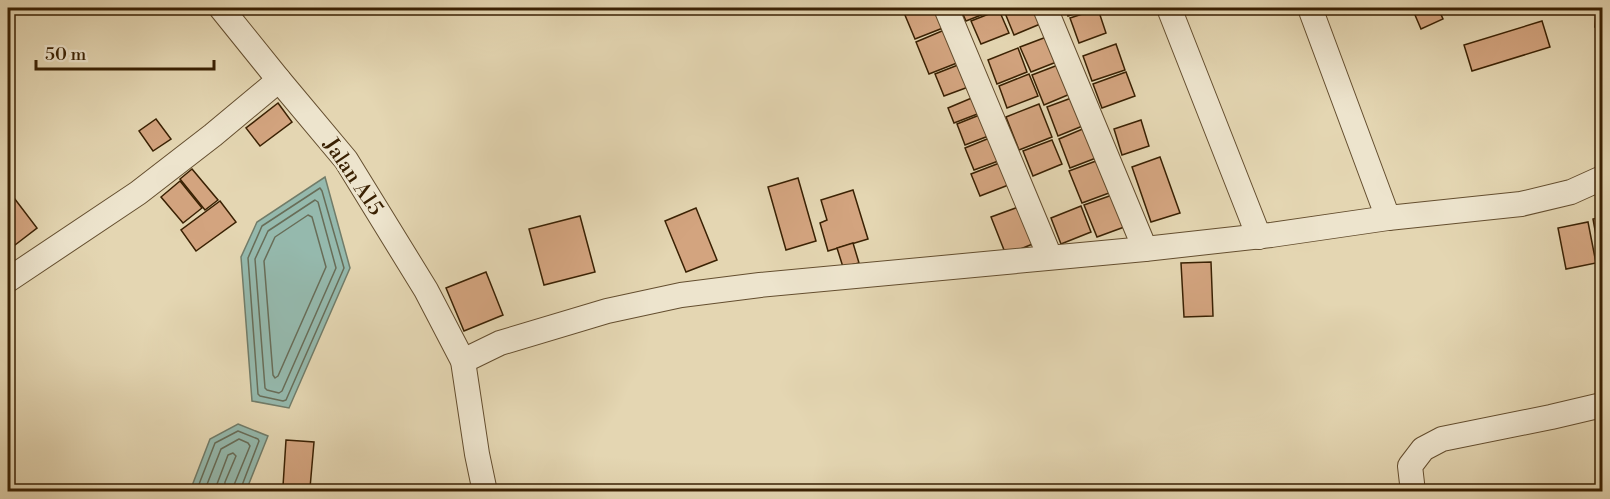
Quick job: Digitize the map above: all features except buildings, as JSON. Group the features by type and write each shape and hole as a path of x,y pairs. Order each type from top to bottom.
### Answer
{"street":[{"name":"Jalan A15","path":"221,8 346,160 426,290 463,361 485,492"},
{"path":"946,8 1050,257"},
{"path":"1045,8 1145,249"},
{"path":"1169,8 1258,237"},
{"path":"1310,8 1388,218"},
{"path":"8,280 138,193 279,80"},
{"path":"463,361 500,343 608,311 681,295 760,285 1258,237 1388,218 1521,204 1571,192 1602,177"},
{"path":"1413,492 1410,466 1423,448 1442,439 1602,405"}],"water":[{"path":"325,177 350,268 289,408 252,401 241,257 257,222"},
{"path":"238,424 268,436 246,491 190,491 210,439"}]}
